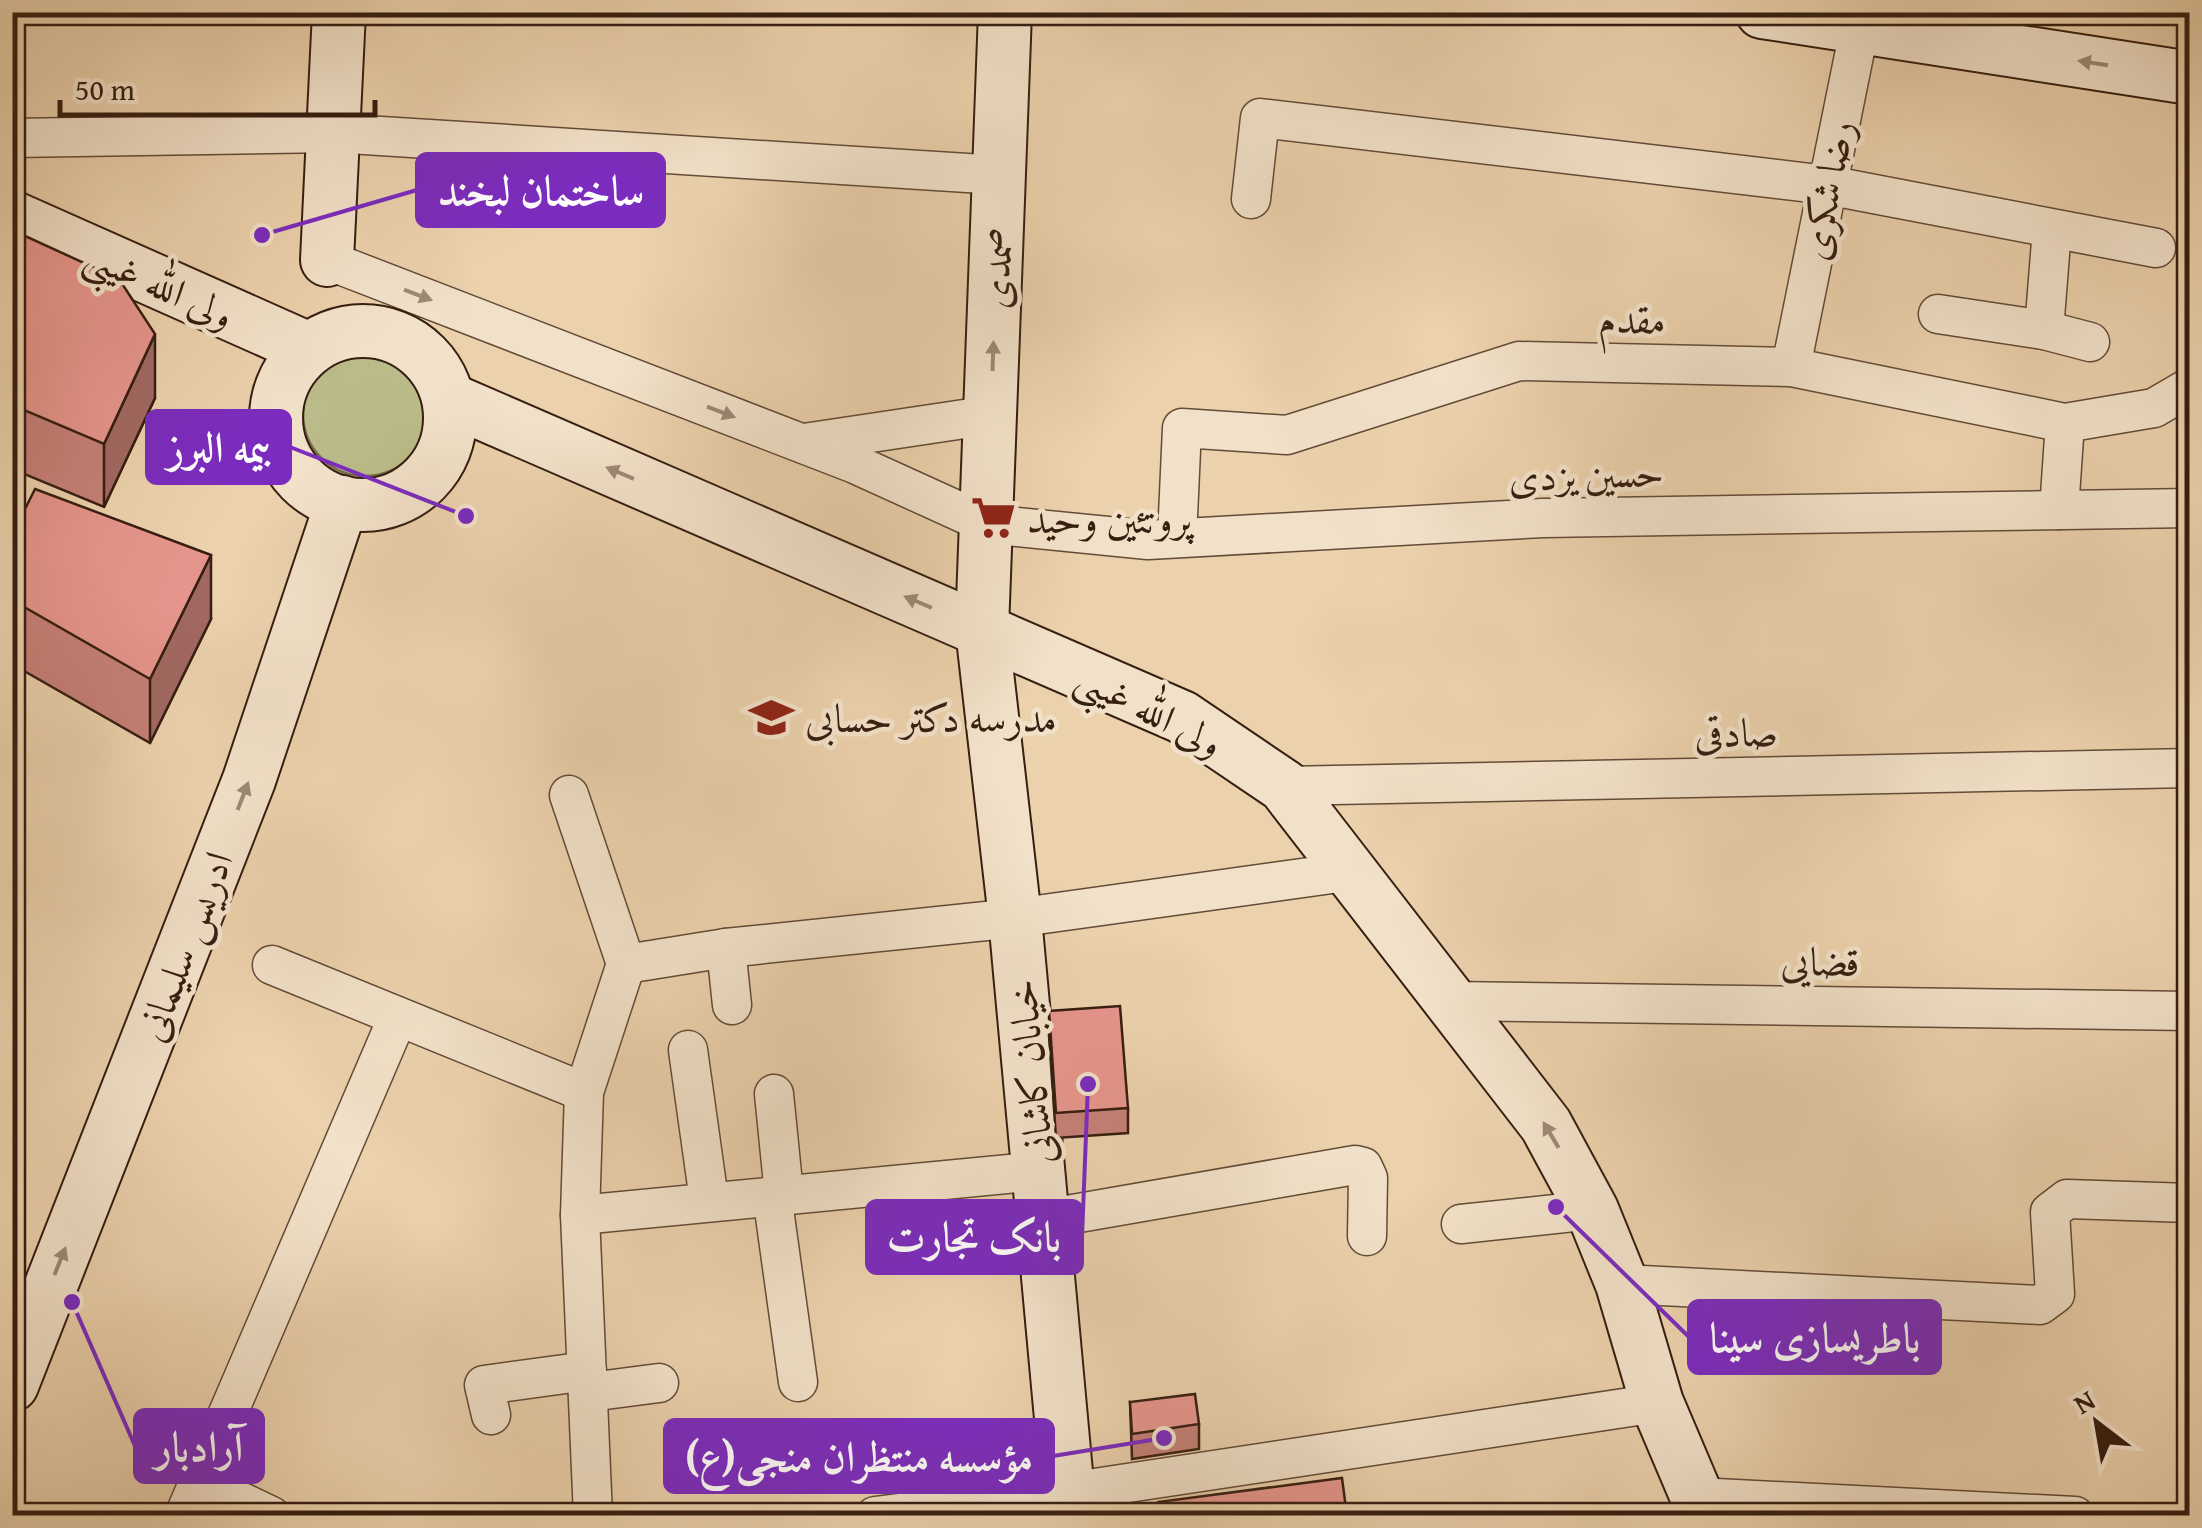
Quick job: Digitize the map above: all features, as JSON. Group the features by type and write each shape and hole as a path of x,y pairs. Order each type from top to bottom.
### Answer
{"street":[{"path":"327,260 339,12"},
{"name":"صمدی","path":"982,629 1005,12"},
{"path":"1762,12 1861,19 2190,78"},
{"name":"رضا شکری","path":"1791,367 1861,19"},
{"path":"1252,199 1260,118 1827,185 2156,248"},
{"path":"12,138 333,133 999,175"},
{"name":"ولی الله غیبی","path":"12,217 309,349"},
{"path":"2044,330 2052,228"},
{"name":"حسین یزدی","path":"327,260 801,443 987,524 1148,540 1543,518 2190,508"},
{"path":"1938,314 2044,330 2090,342"},
{"path":"364,330 392,335 419,349 438,371 449,398 450,428 442,457 424,480 400,498 371,505 342,502 316,492 296,473 282,449 276,422 279,394 291,369 309,349 334,335 364,330"},
{"name":"مقدم","path":"1177,538 1182,428 1288,435 1519,361 1791,367 2066,423 2154,408 2190,387"},
{"name":"ولی الله غیبی","path":"449,398 1182,717 1284,786 1354,871 1448,1001 1546,1125 1592,1210 1622,1284 1657,1404 1701,1506"},
{"path":"801,443 991,415"},
{"path":"2058,510 2066,423"},
{"name":"ادریس سلیمانی","path":"18,1355 249,780 342,502"},
{"name":"خیابان کاشانی","path":"982,629 1015,918 1069,1504"},
{"name":"صادقی","path":"1284,786 2190,768"},
{"path":"570,795 626,964 584,1092 580,1215 593,1516"},
{"path":"626,964 726,948 1015,918 1354,871"},
{"path":"726,948 732,1004"},
{"path":"272,965 584,1092"},
{"name":"قضایی","path":"1448,1001 2190,1011"},
{"path":"271,1516 191,1498 397,1018"},
{"path":"688,1050 708,1200"},
{"path":"774,1094 778,1194 798,1382"},
{"path":"580,1215 778,1194 1042,1195 1355,1165 1363,1168 1368,1178 1366,1236"},
{"path":"1622,1284 2040,1305 2056,1294 2050,1212 2057,1204 2067,1200 2190,1202"},
{"path":"1461,1224 1592,1210"},
{"path":"491,1415 484,1385 659,1383"},
{"path":"875,1516 1069,1504 1657,1404"},
{"path":"1701,1506 2075,1516"}],"green space":[{"path":"365,352 389,357 409,370 422,390 427,414 422,438 409,458 389,471 365,476 341,471 321,458 308,438 303,414 308,390 321,370 341,357"}],"building":[{"path":"12,230 119,279 155,334 104,444 12,405"},
{"path":"35,489 211,555 150,679 12,600 12,535"},
{"path":"1120,1006 1128,1108 1056,1113 1049,1011"},
{"path":"1195,1394 1199,1424 1132,1434 1130,1402"},
{"path":"1342,1478 1347,1516 1159,1516 1158,1502"}],"place":[{"name":"ساختمان لبخند","path":"262,235"},
{"name":"بیمه البرز","path":"466,516"},
{"name":"پروتئین وحید","path":"994,518"},
{"name":"مدرسه دکتر حسابی","path":"772,717"},
{"name":"بانک تجارت","path":"1088,1084"},
{"name":"باطریسازی سینا","path":"1556,1207"},
{"name":"آرادبار","path":"72,1302"},
{"name":"مؤسسه منتظران منجی(ع)","path":"1164,1438"}]}
